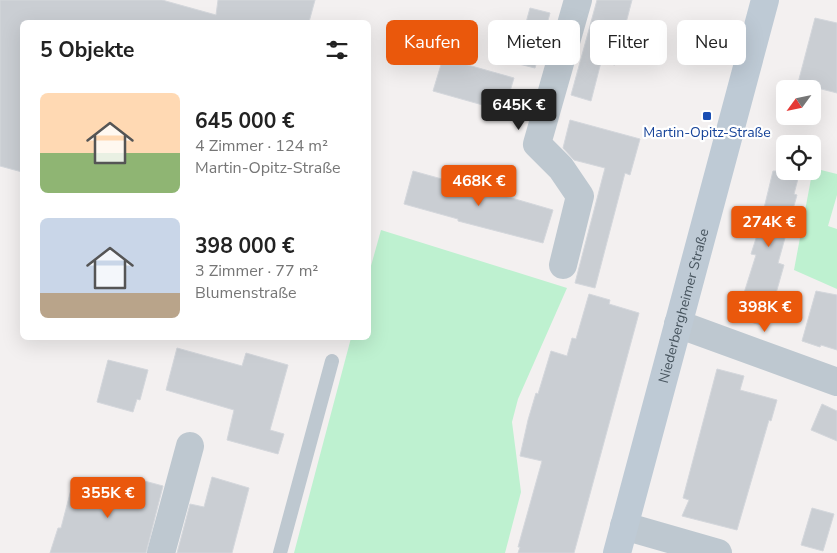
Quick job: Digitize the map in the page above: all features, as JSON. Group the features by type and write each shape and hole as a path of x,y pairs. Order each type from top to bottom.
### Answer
{"main road":[{"name":"Niederbergheimer Straße","path":"617,553 765,0"}],"street":[{"path":"563,266 580,196 561,168 537,144 578,0"},
{"path":"678,324 837,382"},
{"path":"161,553 190,446"},
{"path":"624,526 718,553"}],"lane":[{"path":"280,553 332,361"}],"green space":[{"path":"821,170 837,174 837,195 828,226 837,229 837,289 794,270 811,180 821,180"},
{"path":"381,230 567,288 518,399 512,422 521,492 505,553 294,553 350,340 371,340 371,266"}],"building":[{"path":"0,0 162,0 216,15 218,0 315,0 310,20 20,20 20,171 0,166"},
{"path":"597,0 632,0 627,20 592,20"},
{"path":"530,8 550,13 548,20 527,20"},
{"path":"815,18 837,23 837,93 821,89 821,80 799,80"},
{"path":"590,26 590,65 600,65 591,101 571,95"},
{"path":"441,65 468,65 514,78 504,111 433,91"},
{"path":"523,65 536,65 535,68"},
{"path":"570,120 640,139 630,175 625,173 595,288 575,283 605,168 574,160 563,148"},
{"path":"413,171 467,186 468,183 553,210 543,243 458,221 458,219 404,204"},
{"path":"773,171 776,171 776,180 798,180 794,194 797,195 778,263 784,265 773,304 767,302 761,325 733,317 740,292 744,293 756,255 751,254"},
{"path":"816,291 837,295 837,350 802,341"},
{"path":"589,294 610,300 609,304 639,313 574,553 518,553 520,547 518,547 542,461 520,456 528,420 551,351 567,356 572,338 576,339"},
{"path":"177,348 242,366 246,353 288,365 270,430 284,434 278,454 227,440 234,410 166,390"},
{"path":"108,360 148,370 140,400 137,399 133,412 97,402"},
{"path":"717,369 744,376 740,390 777,400 771,421 769,420 737,530 682,516 689,500 683,498"},
{"path":"822,404 837,411 837,441 811,430"},
{"path":"212,477 249,488 232,553 177,553 190,504 204,507"},
{"path":"74,478 133,494 137,479 163,486 146,553 50,553 58,528 61,528"},
{"path":"812,508 834,514 823,551 801,545"}],"place":[{"name":"Martin-Opitz-Straße","path":"707,116"}]}
